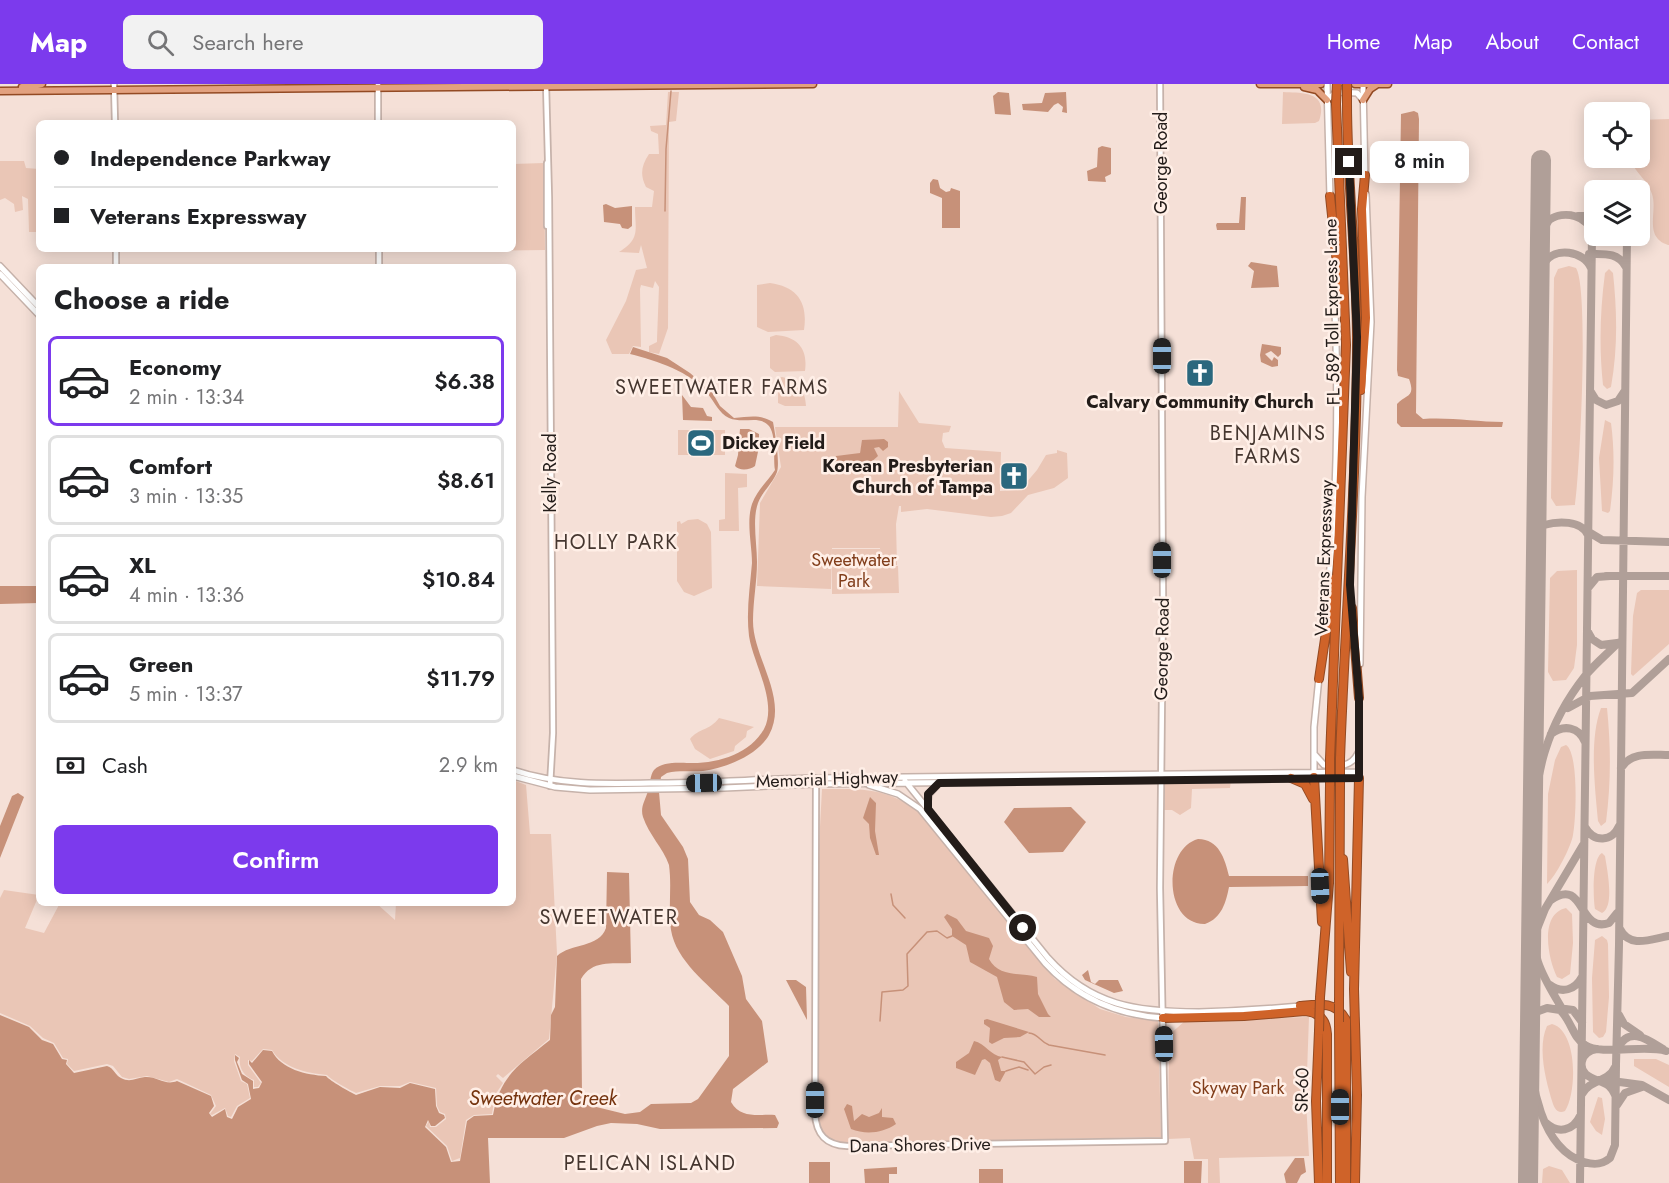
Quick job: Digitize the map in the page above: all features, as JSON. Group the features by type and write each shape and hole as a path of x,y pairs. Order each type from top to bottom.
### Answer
{"highway":[{"name":"Veterans Expressway","path":"1338,84 1356,280 1356,408 1350,585 1340,759 1339,1022"},
{"name":"Veterans Expressway","path":"1320,997 1329,883 1330,759 1346,364 1341,104 1347,84"},
{"name":"FL 589 Toll Express Lane","path":"1336,647 1342,588 1350,345 1341,104"},
{"path":"1356,408 1360,392 1365,336 1362,216 1365,175"},
{"path":"1330,196 1333,206 1346,364"},
{"path":"1319,679 1340,545"},
{"path":"1350,585 1359,698"},
{"path":"1314,774 1324,938"},
{"path":"1354,989 1359,775"},
{"path":"1291,778 1307,786 1315,806"},
{"path":"1340,807 1354,989 1358,1095 1355,1183"},
{"name":"SR-60","path":"1319,1183 1316,1111 1320,997"},
{"path":"1300,1006 1330,1005 1338,1010 1346,1020 1347,1183"},
{"path":"1163,1015 1244,1016 1305,1011 1313,1012 1321,1017 1327,1034 1327,1183"},
{"name":"SR-60","path":"1339,1022 1340,1183"}],"main road":[{"path":"41,87 58,87 60,84"},
{"path":"160,90 163,86 192,84"},
{"path":"205,90 208,86 234,84"},
{"path":"249,90 252,86 278,84"},
{"path":"288,89 291,86 308,84"},
{"path":"0,89 114,87 160,90 249,90 378,86 813,84"},
{"path":"1260,84 1321,84"},
{"path":"1314,774 1319,679 1333,541 1338,395 1327,84"},
{"path":"1355,84 1388,84"},
{"path":"1359,775 1361,514 1371,321 1363,84"},
{"path":"1364,100 1370,89 1378,84"},
{"path":"1295,85 1317,90 1328,100"},
{"path":"1328,100 1336,92 1357,93 1364,100"},
{"path":"0,266 36,306"},
{"path":"0,274 36,306"},
{"path":"1314,756 1324,765 1346,765 1354,761 1359,749"},
{"path":"1302,772 1310,766 1314,756"},
{"name":"Memorial Highway","path":"516,771 551,783"},
{"name":"Memorial Highway","path":"516,777 584,789 738,785 794,781 1302,772 1359,775"},
{"name":"Memorial Highway","path":"1161,776 1291,778 1314,774"},
{"name":"Memorial Highway","path":"816,781 941,782 957,779"},
{"path":"901,780 928,809 1045,955 1066,976 1090,993 1114,1004 1163,1015"},
{"path":"928,809 928,794 941,782"},
{"path":"859,783 893,792 918,807 1045,963 1071,987 1092,1000 1118,1010 1163,1015 1300,1006"}],"street":[{"name":"George Road","path":"1160,84 1161,776 1165,1141"},
{"name":"Kelly Road","path":"546,85 551,783"},
{"path":"378,86 378,120"},
{"path":"114,87 115,120"},
{"name":"Dana Shores Drive","path":"816,781 815,1113 818,1129 824,1138 831,1144 847,1146 1165,1141"}],"green space":[{"path":"668,92 679,92 676,121 669,122 668,328 659,354 649,352 649,346 657,342 659,287 655,281 653,288 641,285 641,347 633,346 629,354 612,354 606,340 626,301 636,270 647,268 641,245 639,253 619,252 634,238 635,207 652,207 654,191 646,187 642,170 649,154 659,154 658,134 651,131 650,126 666,125"},
{"path":"1283,92 1305,94 1317,99 1321,111 1319,121 1282,124"},
{"path":"1669,119 1669,245 1660,241 1654,230 1650,180 1643,180 1635,168 1650,168 1650,120"},
{"path":"0,161 24,161 26,168 36,169 36,232 29,232 28,199 22,196 23,210 15,212 14,204 5,198 0,200"},
{"path":"544,163 545,250 516,250 516,164"},
{"path":"1569,266 1576,268 1582,309 1579,457 1575,505 1556,506 1551,498 1554,278 1558,269"},
{"path":"1609,269 1613,273 1616,330 1611,387 1607,389 1603,385 1601,329 1605,273"},
{"path":"770,283 788,288 799,298 804,312 804,330 768,332 757,327 757,285"},
{"path":"776,335 796,341 805,356 805,371 775,372 770,368 770,337"},
{"path":"782,377 800,386 806,406 785,406 778,403 778,378"},
{"path":"899,391 919,423 951,426 949,432 943,433 942,441 945,448 1001,452 1000,491 1020,490 1046,455 1057,453 1057,450 1067,453 1068,478 1054,488 1028,495 1011,513 1002,516 991,517 927,509 901,512 901,506 899,506 896,524 897,565 881,565 880,548 832,548 831,589 757,586 760,503 781,467 775,427 898,427","holes":["884,439 879,447 874,447 867,470 833,468 837,456 856,455 860,453 862,444 869,440"]},
{"path":"1605,420 1611,423 1613,456 1613,478 1608,513 1602,511 1599,458"},
{"name":"Dickey Field","path":"678,430 725,430 725,455 678,455"},
{"path":"725,473 747,474 747,487 738,488 739,531 719,531 719,520 725,519"},
{"path":"698,519 707,524 711,532 712,588 694,596 684,592 677,581 677,522 680,521 681,524 688,520"},
{"name":"Sweetwater Park","path":"832,549 880,549 880,566 898,566 899,593 832,594"},
{"path":"1577,570 1577,645 1574,668 1566,680 1553,681 1548,672 1550,578 1557,571"},
{"path":"1641,590 1669,590 1669,644 1633,676 1631,674 1633,616 1637,593"},
{"path":"1601,708 1607,708 1610,765 1606,822 1601,826 1598,821 1594,749 1597,720"},
{"path":"719,718 754,727 747,731 746,737 735,746 734,751 710,759 695,749 690,739"},
{"path":"1566,745 1573,760 1575,773 1574,827 1566,854 1555,875 1547,884 1548,794 1555,760 1561,747"},
{"path":"1231,780 1230,788 1192,789 1191,808 1180,815 1172,810 1164,810 1165,781"},
{"path":"516,781 526,785 530,834 551,834 557,954 549,1039 503,1078 498,1074 496,1076 503,1083 495,1095 492,1114 474,1115 466,1120 460,1158 452,1161 447,1146 426,1126 429,1121 430,1127 436,1127 446,1119 445,1114 440,1112 437,1106 436,1088 410,1082 400,1086 380,1086 356,1093 327,1075 296,1068 282,1061 272,1050 263,1049 252,1061 248,1060 248,1065 261,1083 258,1087 254,1087 254,1080 247,1077 240,1064 240,1057 235,1054 234,1061 241,1081 247,1084 250,1098 237,1106 231,1117 228,1116 225,1108 212,1115 210,1114 216,1106 211,1095 177,1079 169,1082 147,1076 129,1079 122,1077 113,1066 107,1064 74,1071 67,1064 68,1059 63,1058 54,1043 43,1038 30,1026 0,1013 0,898 4,890 36,895 36,902 25,928 44,933 58,906 379,906 395,920 396,906 516,906"},
{"path":"822,789 874,791 896,798 920,813 1055,979 1100,1009 1126,1017 1158,1021 1161,1137 851,1143 834,1140 826,1134 818,1118 818,865"},
{"path":"1602,853 1605,856 1609,896 1606,909 1602,913 1595,909 1594,887 1596,862"},
{"path":"1566,908 1572,914 1573,943 1570,974 1562,979 1557,977 1554,969 1548,938 1552,919 1557,912"},
{"path":"1602,936 1608,944 1609,997 1606,1032 1603,1037 1599,1038 1593,1032 1592,978 1595,940"},
{"name":"Skyway Park","path":"1309,1017 1306,1101 1309,1156 1219,1158 1220,1183 1208,1183 1208,1159 1194,1159 1190,1138 1168,1139 1169,1035 1186,1020"},
{"path":"1552,1024 1561,1029 1567,1038 1573,1063 1572,1091 1563,1112 1557,1110 1553,1104 1544,1065 1544,1035 1547,1026"},
{"path":"1634,1059 1656,1059 1669,1065 1669,1087 1634,1066"},
{"path":"1598,1097 1602,1098 1605,1119 1602,1135 1590,1122"},
{"path":"1549,1166 1562,1170 1570,1183 1542,1183 1543,1169"}],"water":[{"path":"998,92 1009,93 1011,115 995,114 993,96"},
{"path":"1066,92 1067,113 1062,112 1063,107 1058,103 1048,112 1023,110 1022,104 1042,103 1045,93"},
{"path":"1414,111 1418,113 1419,119 1416,413 1423,419 1503,422 1502,427 1401,427 1397,423 1397,404 1411,393 1409,379 1398,376 1397,370 1401,114"},
{"path":"1102,146 1111,148 1111,174 1105,177 1106,182 1088,181 1087,171 1097,167 1098,148"},
{"path":"933,179 938,180 940,188 946,192 951,188 960,191 960,228 942,228 942,198 930,193 930,183"},
{"path":"1241,197 1246,197 1245,230 1217,230 1217,223 1239,223"},
{"path":"603,205 615,208 632,206 632,226 628,229 622,228 620,224 604,222"},
{"path":"1251,262 1277,266 1279,287 1251,288 1254,271 1248,266"},
{"path":"1262,344 1281,347 1281,354 1278,357 1271,351 1265,354 1272,361 1274,357 1278,360 1278,366 1272,367 1261,362"},
{"name":"Sweetwater Creek","path":"633,347 667,358 690,373 712,392 720,406 734,418 759,417 773,422 778,467 756,510 757,569 753,621 758,649 773,692 774,721 764,742 749,755 730,764 703,771 667,773 661,777 659,792 661,815 683,847 688,859 690,902 699,915 710,920 723,932 742,976 746,999 762,1021 768,1062 733,1089 731,1102 745,1113 775,1115 779,1123 777,1128 660,1129 637,1124 611,1123 564,1138 488,1138 490,1183 0,1183 0,1015 29,1027 42,1040 53,1044 62,1059 67,1060 66,1064 74,1073 107,1066 119,1077 127,1080 145,1077 169,1082 177,1081 211,1096 214,1106 209,1113 212,1117 225,1109 227,1117 232,1119 238,1107 251,1099 248,1084 242,1080 235,1055 239,1058 237,1062 242,1074 253,1081 253,1089 259,1088 262,1082 249,1064 249,1060 252,1063 263,1050 272,1051 288,1067 326,1076 356,1095 380,1087 400,1088 410,1083 435,1089 436,1106 445,1118 435,1126 431,1126 428,1120 425,1127 446,1147 451,1162 460,1161 467,1121 474,1116 493,1115 496,1101 506,1080 550,1040 551,1015 555,1007 557,956 597,939 606,928 607,872 629,873 631,963 609,963 596,966 585,973 581,979 582,1097 584,1104 625,1114 640,1112 651,1104 691,1103 698,1099 729,1056 729,1006 686,962 674,941 670,922 669,865 646,824 642,810 652,775 658,767 671,763 711,762 732,756 758,738 768,718 766,695 751,647 748,627 752,563 749,518 754,499 775,470 774,440 771,429 764,422 729,418 717,408 708,394 692,379 662,364 630,354"},
{"path":"682,395 691,407 703,408 707,416 712,417 712,421 683,420"},
{"path":"740,429 749,429 759,434 759,444 762,446 759,447 755,466 748,469 739,469 735,466"},
{"path":"884,439 888,442 888,447 883,451 879,447 874,448 878,456 869,464 867,470 833,468 836,456 860,453 862,440"},
{"path":"0,586 36,586 36,603 0,604"},
{"path":"18,793 24,797 0,858 0,826 12,796"},
{"path":"870,797 876,803 875,831 879,855 876,855 870,838 869,824 863,818"},
{"path":"1071,807 1086,822 1063,852 1029,853 1004,822 1014,808"},
{"path":"1198,839 1211,842 1216,846 1223,857 1229,876 1308,876 1308,886 1229,887 1225,904 1216,918 1205,924 1191,921 1182,913 1175,900 1174,871 1178,857 1186,846"},
{"path":"947,914 957,919 966,931 989,938 993,946 989,959 998,969 1037,977 1038,994 1051,1017 1039,1017 1028,1009 1014,1010 1004,1002 997,977 970,962 966,945 952,936 952,929 944,917"},
{"path":"1088,970 1091,982 1095,984 1099,980 1118,980 1123,991 1114,993 1085,980 1082,975"},
{"path":"786,980 796,980 806,987 807,1020"},
{"path":"984,1020 1029,1032 1020,1037 1004,1038 992,1044 989,1042 990,1028 984,1024"},
{"path":"974,1041 1002,1057 998,1060 1001,1071 1006,1071 1000,1082 995,1080 990,1063 985,1059 982,1060 975,1075 956,1068 956,1062 969,1053"},
{"path":"847,1104 852,1106 854,1121 862,1114 869,1117 879,1113 882,1108 882,1117 893,1118 896,1124 874,1132 851,1129 844,1109"},
{"path":"1295,1158 1304,1158 1306,1172 1301,1175 1297,1183 1286,1183 1284,1174"},
{"path":"1184,1161 1202,1161 1201,1183 1184,1183"},
{"path":"809,1162 830,1162 830,1183 809,1183"},
{"path":"897,1167 897,1174 889,1174 889,1183 865,1183 864,1169"},
{"path":"979,1169 1003,1169 1003,1183 979,1183"}],"waterway":[{"path":"665,211 666,149 671,91"},
{"path":"891,894 893,905 905,918"},
{"path":"880,1021 882,992 903,990 908,986 907,954 927,932 937,931 947,938 952,936"},
{"path":"1029,1033 1049,1045 1105,1055"},
{"path":"1002,1057 1024,1062 1035,1074 1051,1065"},
{"path":"1006,1071 1019,1067 1028,1070"}],"taxiway":[{"path":"1540,235 1549,220 1562,215 1581,219 1590,228 1592,235 1580,1183"},
{"path":"1578,216 1584,216"},
{"path":"1616,1050 1627,246"},
{"path":"1540,305 1540,272 1549,258 1555,254 1576,254 1591,268"},
{"path":"1589,254 1615,256 1626,267"},
{"path":"1591,392 1596,400 1606,405 1618,401 1624,392"},
{"path":"1537,565 1537,532 1544,525 1562,522 1575,524 1585,530 1588,535"},
{"path":"1587,531 1602,540 1669,542"},
{"path":"1606,576 1669,576"},
{"path":"1588,588 1597,577 1610,576"},
{"path":"1588,632 1592,639 1601,645 1617,643"},
{"path":"1533,835 1536,791 1552,731 1572,694 1585,676 1618,643"},
{"path":"1568,708 1590,696 1632,693 1669,659"},
{"path":"1551,734 1561,729 1571,729 1579,733 1585,742"},
{"path":"1621,768 1636,756 1669,755"},
{"path":"1585,827 1593,836 1608,838 1619,826"},
{"path":"1535,934 1545,909 1583,845"},
{"path":"1532,865 1531,914 1535,950 1543,975 1564,1012"},
{"path":"1551,900 1562,895 1570,895 1592,921 1599,924 1609,923 1617,913"},
{"path":"1620,929 1624,935 1635,941 1669,936"},
{"path":"1550,985 1564,990 1572,988 1582,977"},
{"path":"1547,1008 1560,1010 1585,1045 1601,1050 1616,1050 1615,1145 1610,1158 1604,1162 1595,1164 1584,1162 1569,1155 1557,1143 1541,1112 1532,1076 1530,1031 1532,1019 1536,1012 1547,1008"},
{"path":"1558,1008 1573,1010 1582,1022"},
{"path":"1619,1015 1624,1024 1640,1035"},
{"path":"1618,1048 1627,1037 1639,1036 1663,1049"},
{"path":"1597,1049 1584,1056 1583,1072 1609,1086 1615,1095"},
{"path":"1616,1050 1657,1049 1666,1051"},
{"path":"1582,1094 1585,1089 1608,1076 1615,1067"},
{"path":"1612,1081 1642,1085 1669,1100"},
{"path":"1617,1105 1625,1093 1642,1087"},
{"path":"1546,1123 1555,1129 1565,1129 1573,1125 1580,1116"}],"runway":[{"path":"1528,1183 1541,160"}],"place":[{"name":"Calvary Community Church","path":"1200,373"},
{"name":"Dickey Field","path":"701,443"},
{"name":"Korean Presbyterian Church of Tampa","path":"1014,476"}],"district":[{"name":"SWEETWATER FARMS","path":"722,387"},
{"name":"BENJAMINS FARMS","path":"1268,444"},
{"name":"HOLLY PARK","path":"616,542"},
{"name":"SWEETWATER","path":"609,917"},
{"name":"PELICAN ISLAND","path":"650,1163"}],"route":[{"path":"1023,928 928,809 928,794 939,783 1188,778 1359,778 1359,698 1350,585 1357,337 1349,162"}]}
